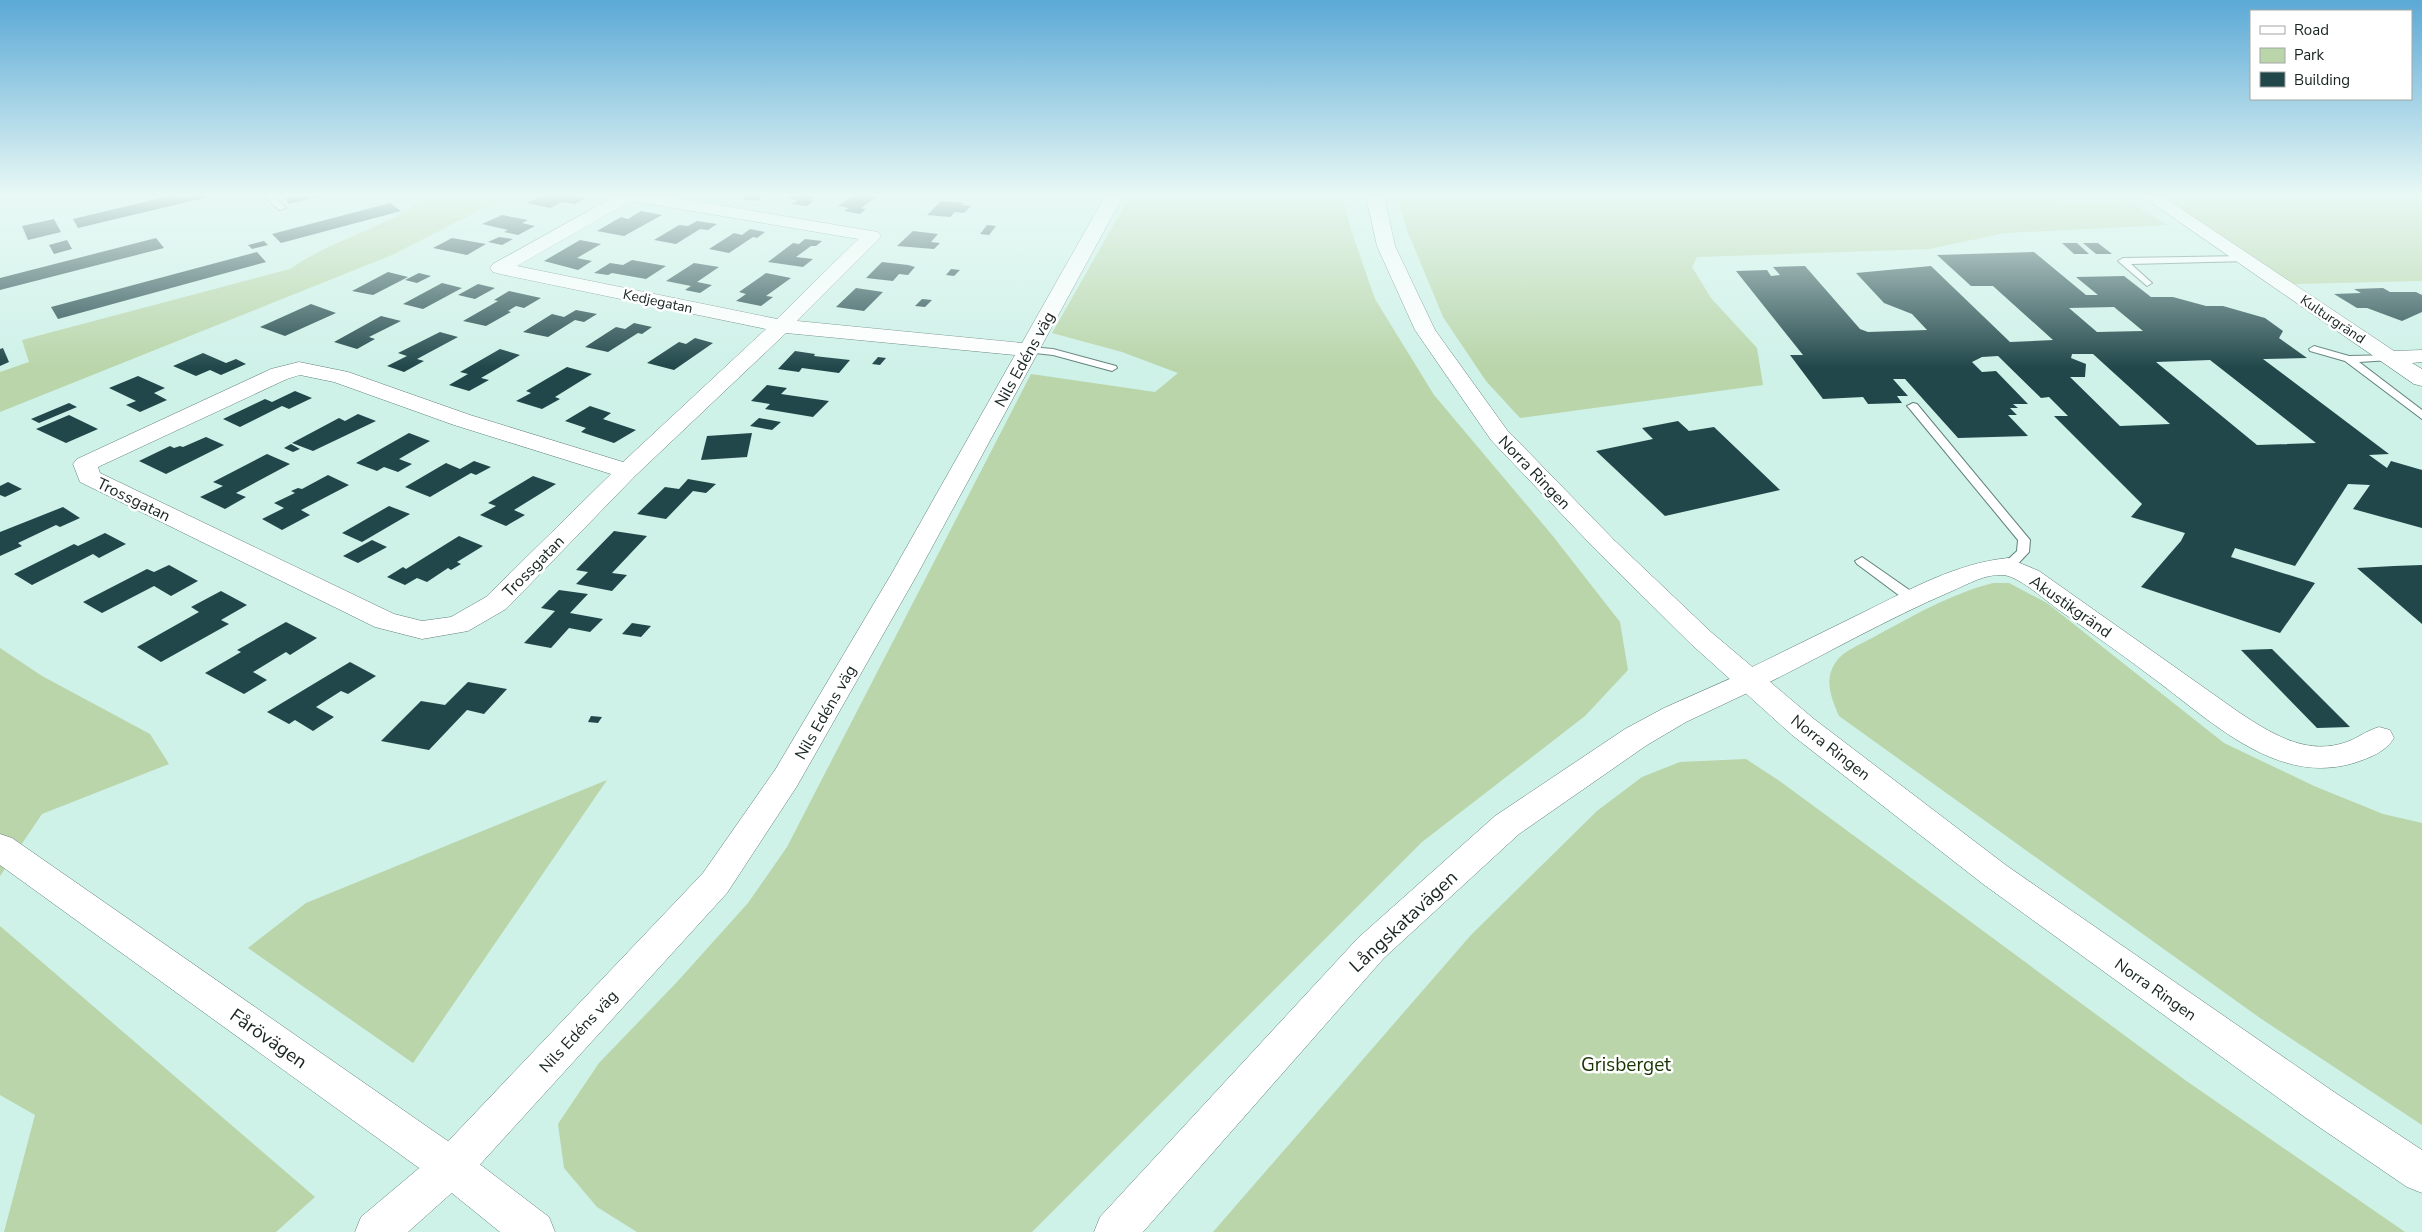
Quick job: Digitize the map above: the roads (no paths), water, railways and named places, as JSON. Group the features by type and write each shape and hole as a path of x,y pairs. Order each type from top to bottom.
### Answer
{"street":[{"name":"Kedjegatan","path":"526,253 500,268 781,326 1030,350"},
{"path":"781,326 854,253"},
{"name":"Nils Edéns väg","path":"376,1232 451,1167 715,882 786,778 905,573 1083,253"},
{"name":"Norra Ringen","path":"1390,253 1426,330 1499,435 1605,545 1701,638 1803,727 1995,875 2320,1105 2422,1173"},
{"name":"Kulturgränd","path":"2237,253 2422,379"},
{"name":"Trossgatan","path":"627,471 462,420 340,377 299,368 279,374 85,464 88,477 384,621 422,630 458,625 496,604 627,471 781,326"},
{"path":"2390,357 2422,356"},
{"path":"1750,680 1913,599 1975,572 1988,568 2008,566"},
{"name":"Akustikgränd","path":"2008,566 2030,577 2213,708 2254,735 2278,747 2295,754 2336,757 2360,751 2380,738"},
{"name":"Långskatavägen","path":"1115,1232 1371,948 1507,825 1636,737 1675,715 1750,680"},
{"name":"Fårövägen","path":"0,847 451,1167 534,1232"}],"lane":[{"path":"2147,283 2123,261 2245,259"},
{"path":"2314,349 2349,359 2390,357"},
{"path":"1030,350 1053,352 1112,368"},
{"path":"2349,359 2422,416"},
{"path":"1914,406 2024,540 2023,552 2008,566"},
{"path":"1862,561 1913,599"}],"park label":[{"name":"Grisberget","path":"1626,1064"}]}
